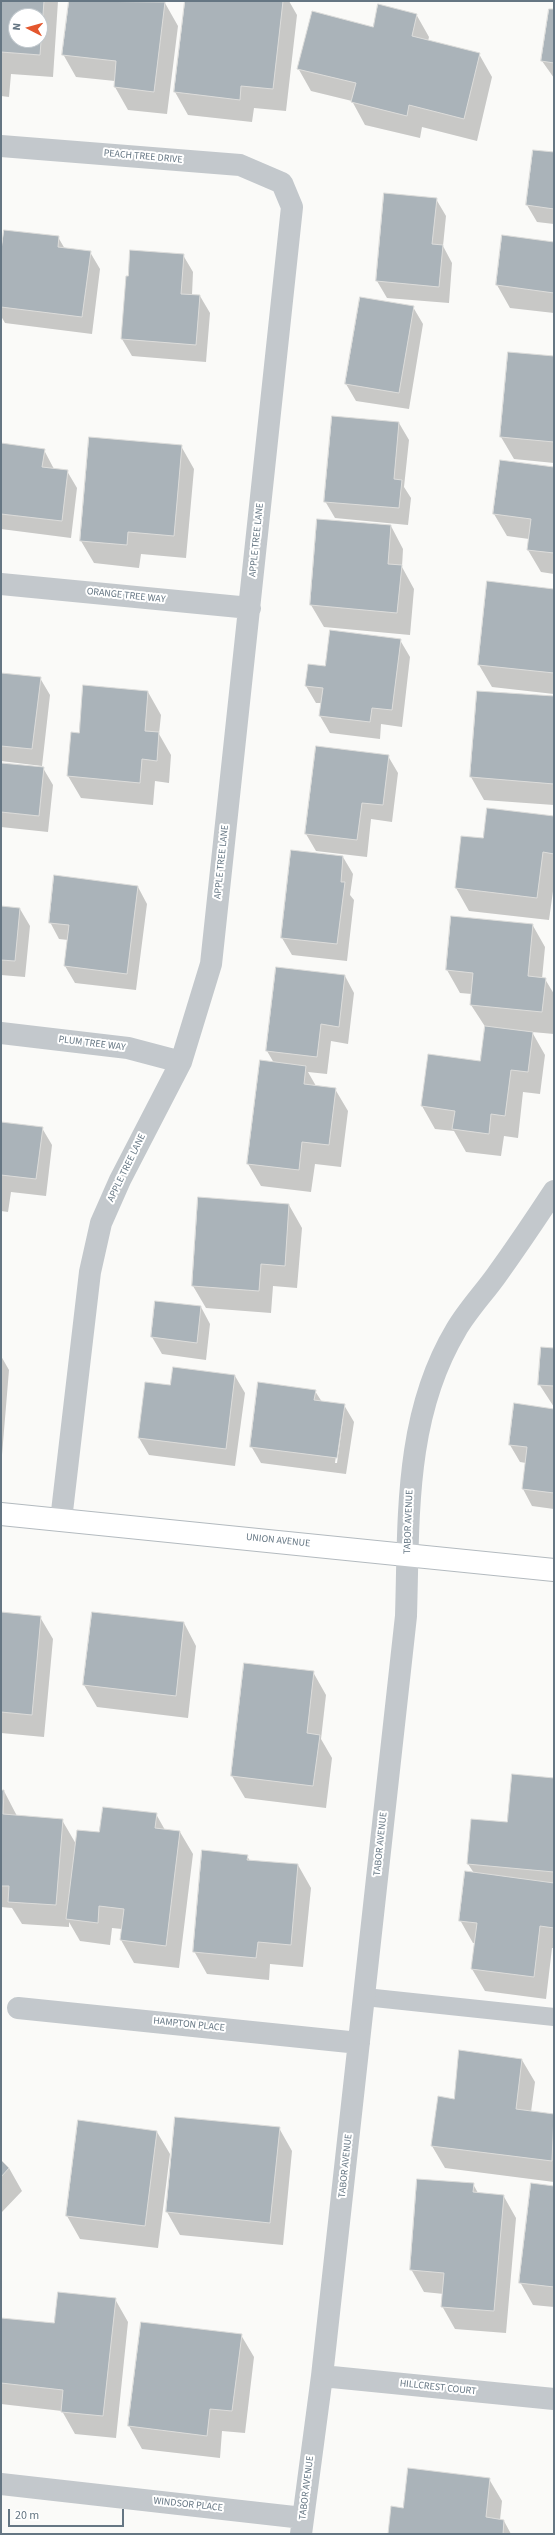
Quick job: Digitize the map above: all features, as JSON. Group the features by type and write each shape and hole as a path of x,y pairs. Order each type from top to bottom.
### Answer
{"street":[{"name":"PEACH TREE DRIVE","path":"1,146 240,165 282,183"},
{"name":"APPLE TREE LANE","path":"61,1520 90,1272 102,1223 120,1180 181,1062 211,964 292,207 282,183"},
{"name":"ORANGE TREE WAY","path":"1,584 250,608"},
{"name":"PLUM TREE WAY","path":"1,1033 128,1048 181,1062"},
{"name":"TABOR AVENUE","path":"302,2526 322,2376 406,1616 409,1500 416,1441 425,1398 456,1330 524,1238 554,1191"},
{"name":"UNION AVENUE","path":"1,1514 554,1570"},
{"name":"HAMPTON PLACE","path":"18,2008 359,2044"},
{"name":"HILLCREST COURT","path":"322,2376 554,2400"},
{"name":"WINDSOR PLACE","path":"1,2484 302,2526"}],"lane":[{"path":"365,1997 554,2017"}],"building":[{"path":"1,1 44,1 43,8 8,8 8,48 41,48 40,55 1,52"},
{"path":"69,1 165,2 154,92 114,87 116,61 62,55"},
{"path":"185,1 283,1 273,89 241,86 240,100 174,92"},
{"path":"378,4 417,14 412,36 480,53 464,119 409,105 407,116 351,102 356,83 297,69 312,11 373,27"},
{"path":"549,9 554,9 554,63 541,61"},
{"path":"533,150 554,152 554,209 526,205"},
{"path":"384,193 437,198 432,244 443,245 439,287 376,281"},
{"path":"4,230 59,236 58,247 91,251 82,317 1,307 1,251"},
{"path":"502,235 554,242 554,293 496,285"},
{"path":"130,250 184,254 181,294 200,295 196,345 121,339 126,276 128,276"},
{"path":"360,297 414,306 399,393 345,384"},
{"path":"508,352 554,356 554,442 500,437"},
{"path":"332,416 399,422 394,479 402,480 399,508 324,502"},
{"path":"89,437 182,445 174,536 128,532 127,545 80,541"},
{"path":"1,443 45,449 42,467 68,470 62,521 1,514"},
{"path":"500,460 554,467 554,553 527,550 531,519 493,514"},
{"path":"317,519 391,525 388,564 402,565 397,613 310,605"},
{"path":"487,581 554,589 554,673 478,665"},
{"path":"330,630 401,639 392,710 372,708 370,722 319,716 323,688 305,686 308,664 325,666"},
{"path":"1,673 41,677 32,749 1,746"},
{"path":"83,685 148,691 145,731 159,732 157,761 142,759 140,783 67,776 71,732 79,733"},
{"path":"477,691 554,696 554,784 470,777"},
{"path":"316,746 389,755 383,805 362,803 357,840 305,834"},
{"path":"1,763 44,767 39,816 1,812"},
{"path":"487,808 554,816 554,854 543,852 537,898 455,888 461,836 483,838"},
{"path":"291,850 343,856 341,882 345,882 337,944 281,938"},
{"path":"54,875 138,886 127,974 64,966 69,925 49,923"},
{"path":"1,906 20,908 15,961 1,960"},
{"path":"451,916 533,924 528,976 546,978 542,1012 470,1005 473,973 446,970"},
{"path":"276,967 345,975 339,1027 321,1024 317,1057 266,1051"},
{"path":"485,1026 533,1032 528,1072 511,1070 505,1116 491,1114 489,1134 452,1129 455,1111 421,1106 428,1054 480,1061"},
{"path":"260,1060 306,1066 304,1084 336,1088 329,1145 302,1142 299,1170 247,1164"},
{"path":"1,1122 43,1127 36,1179 1,1175"},
{"path":"198,1197 289,1204 285,1266 261,1264 259,1291 192,1286"},
{"path":"155,1301 201,1306 197,1343 151,1337"},
{"path":"541,1347 554,1348 554,1386 538,1385"},
{"path":"173,1367 235,1375 226,1449 138,1438 145,1382 170,1385"},
{"path":"258,1382 316,1390 314,1400 345,1404 337,1458 250,1447"},
{"path":"514,1403 554,1409 554,1493 522,1489 527,1447 509,1445"},
{"path":"1,1612 41,1616 32,1715 1,1712"},
{"path":"92,1612 184,1622 176,1696 83,1685"},
{"path":"244,1663 314,1671 307,1733 320,1735 313,1786 231,1776"},
{"path":"512,1774 554,1778 554,1872 467,1864 471,1819 507,1822"},
{"path":"1,1790 4,1790 3,1814 63,1819 56,1905 8,1902 9,1886 1,1886"},
{"path":"103,1807 157,1813 155,1828 180,1831 166,1946 120,1940 124,1909 99,1906 98,1923 66,1919 77,1830 99,1832"},
{"path":"202,1850 248,1855 247,1860 298,1864 291,1945 258,1942 256,1958 193,1952"},
{"path":"465,1871 554,1883 554,1928 540,1926 534,1977 471,1969 477,1923 459,1921"},
{"path":"459,2050 522,2059 516,2109 554,2114 552,2161 431,2146 438,2096 454,2099"},
{"path":"175,2117 280,2127 270,2223 166,2212"},
{"path":"78,2120 157,2131 145,2226 66,2216"},
{"path":"1,2160 9,2168 1,2177"},
{"path":"417,2179 474,2183 473,2192 504,2195 494,2311 441,2307 444,2273 410,2270"},
{"path":"531,2183 554,2186 554,2287 519,2283"},
{"path":"58,2292 116,2298 103,2416 61,2412 63,2390 1,2383 1,2318 54,2323"},
{"path":"141,2322 242,2334 232,2411 210,2409 207,2436 128,2426"},
{"path":"408,2468 490,2478 486,2517 504,2520 503,2534 388,2534 391,2506 403,2508"}]}
